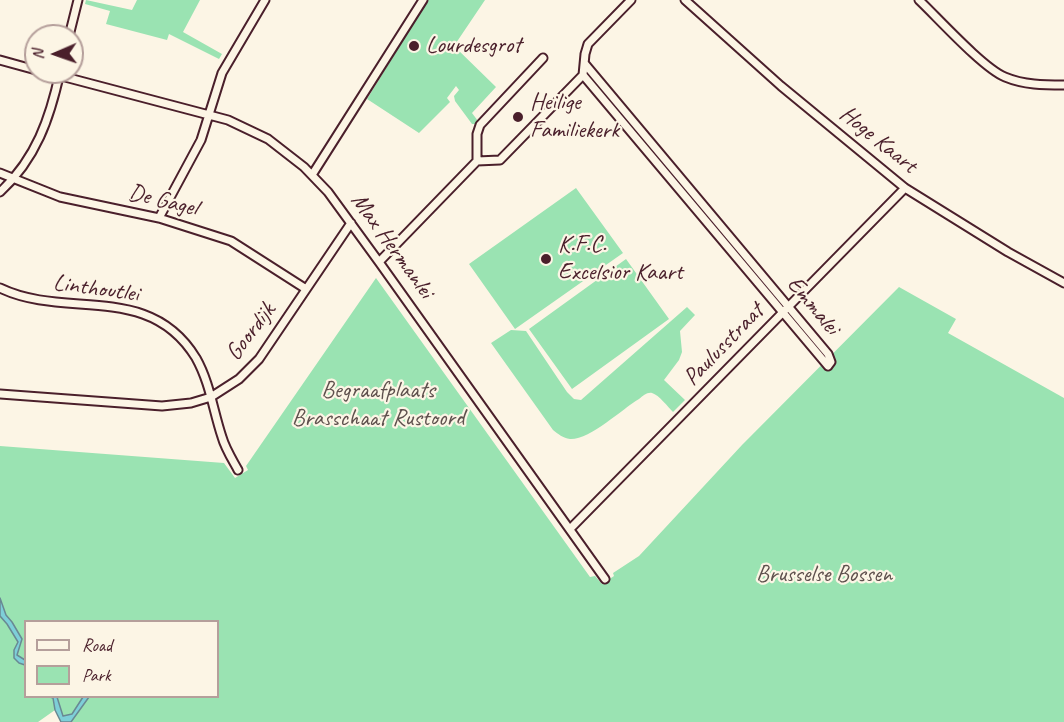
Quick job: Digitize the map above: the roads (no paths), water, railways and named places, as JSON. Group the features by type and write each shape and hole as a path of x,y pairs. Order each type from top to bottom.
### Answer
{"street":[{"path":"72,24 78,0"},
{"path":"159,218 195,153 205,129 222,73 265,0"},
{"path":"312,175 423,0"},
{"path":"379,262 477,161 500,159 583,75 586,49 591,41 631,0"},
{"name":"Hoge Kaart","path":"685,0 782,86 905,188 1008,252 1064,283"},
{"path":"919,0 1003,77 1024,83 1064,85"},
{"path":"477,161 477,134 480,124 543,58"},
{"path":"0,60 24,67"},
{"name":"Emmalei","path":"583,75 785,309 828,354 831,362 828,366 785,309 585,64"},
{"name":"Max Hermanlei","path":"84,80 235,123 268,140 296,159 351,223 605,579"},
{"path":"0,192 14,179 33,153 45,129 57,84"},
{"name":"De Gagel","path":"0,173 60,197 159,218 231,241 306,289"},
{"name":"Paulusstraat","path":"570,528 905,188"},
{"name":"Goordijk","path":"0,394 162,406 191,403 211,397 227,389 250,369 351,223"},
{"name":"Linthoutlei","path":"0,288 35,300 116,306 143,314 172,332 188,347 202,369 222,439 238,470"}],"water":[{"path":"0,598 6,615 22,639 17,655 24,659 24,665 14,658 14,650 18,642 0,616"},
{"path":"53,698 57,698 63,716 72,714 82,698 88,698 71,722 61,722 55,710"}],"place":[{"name":"Lourdesgrot","path":"414,46"},
{"name":"Heilige Familiekerk","path":"518,117"},
{"name":"K.F.C. Excelsior Kaart","path":"546,259"}],"park label":[{"name":"Begraafplaats Brasschaat Rustoord","path":"378,405"},
{"name":"Brusselse Bossen","path":"824,575"}]}
